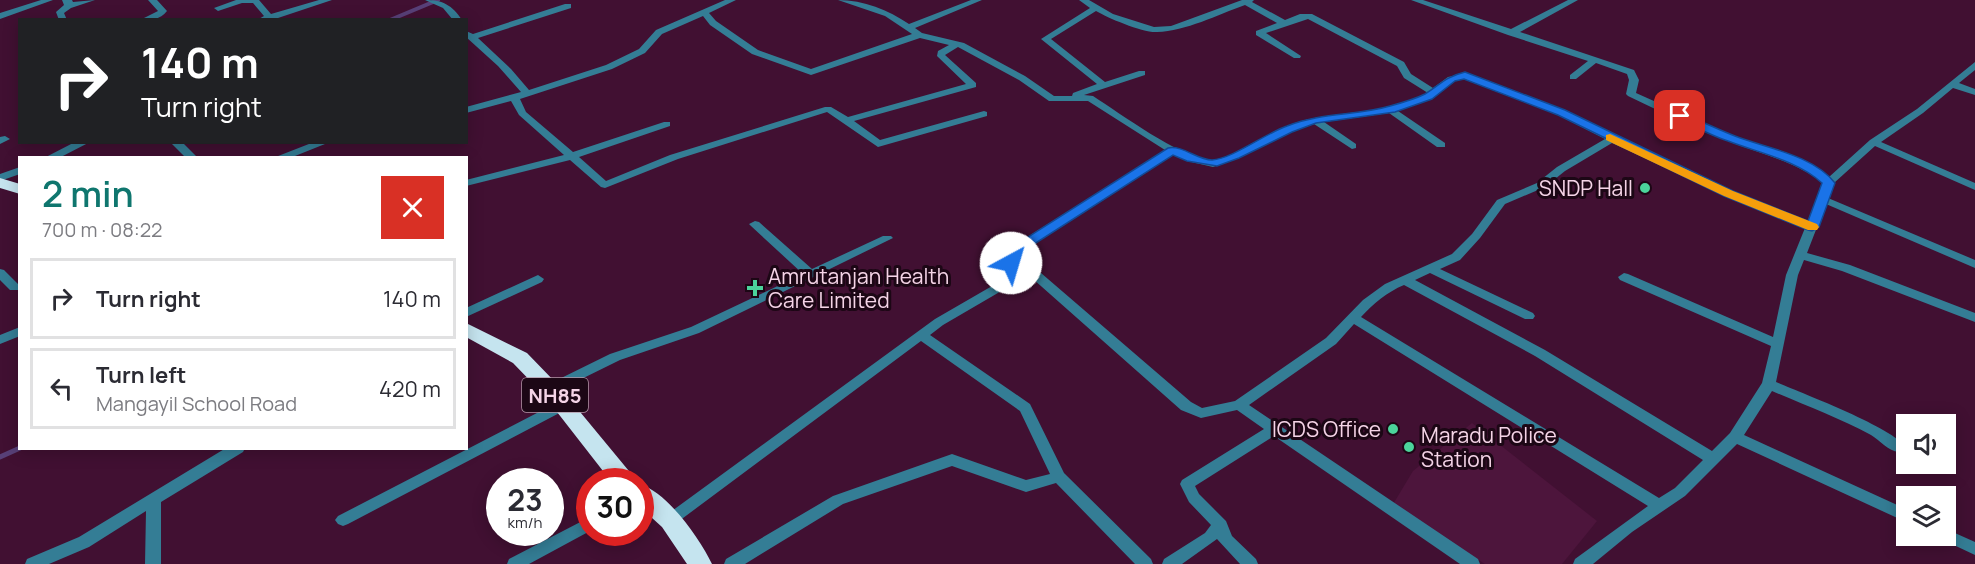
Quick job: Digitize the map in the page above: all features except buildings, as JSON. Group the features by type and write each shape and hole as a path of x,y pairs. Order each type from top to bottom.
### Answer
{"highway":[{"path":"0,183 18,188"},
{"name":"NH85","path":"468,330 520,358 556,397 613,468"},
{"name":"NH85","path":"654,506 670,520 700,564"}],"street":[{"path":"0,16 50,0"},
{"path":"62,18 60,12 67,3 91,0"},
{"path":"150,18 163,11 152,0"},
{"path":"218,8 242,1 255,1 265,18 327,0"},
{"path":"430,0 445,4 457,18"},
{"path":"704,0 713,23 755,52 811,72 919,35"},
{"path":"468,110 528,94 609,67 642,51 659,33 732,0"},
{"path":"842,0 888,14 919,35 957,44 1014,73 1052,99 1090,98 1172,150 1191,159 1213,164 1235,156 1288,129 1315,120 1391,110 1433,92 1451,79 1465,75 1562,113 1612,139 1729,193 1812,227"},
{"path":"908,28 978,0"},
{"path":"1083,0 1095,8 1140,27 1154,30 1172,28 1248,1 1284,23"},
{"path":"1415,0 1631,72 1634,80 1631,94 1729,138 1797,162 1819,174 1829,183"},
{"path":"1511,33 1574,0"},
{"path":"528,94 512,74 469,35 568,6"},
{"path":"1095,8 1045,39 1104,85"},
{"path":"1297,56 1259,33 1309,16 1401,64 1407,76 1433,92"},
{"path":"847,120 973,85 941,56 941,53 957,44"},
{"path":"1574,78 1594,60"},
{"path":"1581,564 1680,492 1736,437 1769,384 1792,275 1829,183 1874,142 1954,85 1975,65"},
{"path":"1072,97 1142,73"},
{"path":"1954,85 1975,92"},
{"path":"514,98 522,112 605,185 674,157 828,108 878,144 984,114"},
{"path":"1391,110 1441,145"},
{"path":"1315,120 1352,146"},
{"path":"468,182 572,156 667,124"},
{"path":"1172,150 1011,254 1011,263 1037,276 1186,406 1201,413 1239,405 1331,341 1367,303 1389,287 1456,257 1476,236 1501,202 1541,185 1561,169 1612,139"},
{"path":"1874,142 1975,187"},
{"path":"54,156 80,144"},
{"path":"177,144 191,156"},
{"path":"284,156 319,144"},
{"path":"0,178 18,171"},
{"path":"1822,199 1975,264"},
{"path":"755,224 811,274"},
{"path":"468,448 556,397 615,357 695,330 887,238"},
{"path":"1801,255 1846,268 1975,318"},
{"path":"1431,269 1529,316"},
{"path":"670,520 939,322 1027,271"},
{"path":"0,273 14,287"},
{"path":"1624,277 1777,344"},
{"path":"468,312 538,279"},
{"path":"1405,280 1539,353 1713,459"},
{"path":"1353,318 1660,506"},
{"path":"0,340 18,332"},
{"path":"921,335 1025,408 1059,477 1145,564"},
{"path":"1769,384 1877,432 1896,446"},
{"path":"1239,405 1472,564"},
{"path":"1250,564 1225,539 1221,525 1194,498 1187,484 1274,429"},
{"path":"1736,437 1896,511"},
{"path":"33,564 84,542 235,450"},
{"path":"343,520 464,450"},
{"path":"732,564 838,500 952,460 1026,486 1059,477"},
{"path":"153,501 153,564"},
{"path":"1170,564 1210,537 1221,525"},
{"path":"515,564 576,531"},
{"path":"1956,540 1975,549"}],"shaded area":[{"path":"1472,423 1597,521 1562,564 1485,564 1392,506 1413,471"}],"waterway":[{"path":"395,18 438,0"},
{"path":"0,457 18,449"}],"slow traffic":[{"path":"1610,138 1729,193 1812,227"}],"place":[{"name":"SNDP Hall","path":"1645,188"},
{"name":"Amrutanjan Health Care Limited","path":"755,288"},
{"name":"ICDS Office","path":"1393,429"},
{"name":"Maradu Police Station","path":"1409,447"}],"route":[{"path":"1011,263 1011,254 1172,150 1191,159 1213,164 1235,156 1288,129 1315,120 1391,110 1428,96 1451,79 1465,75 1562,113 1612,139 1729,193 1812,227 1829,183 1819,174 1797,162 1729,138 1680,116"}]}
